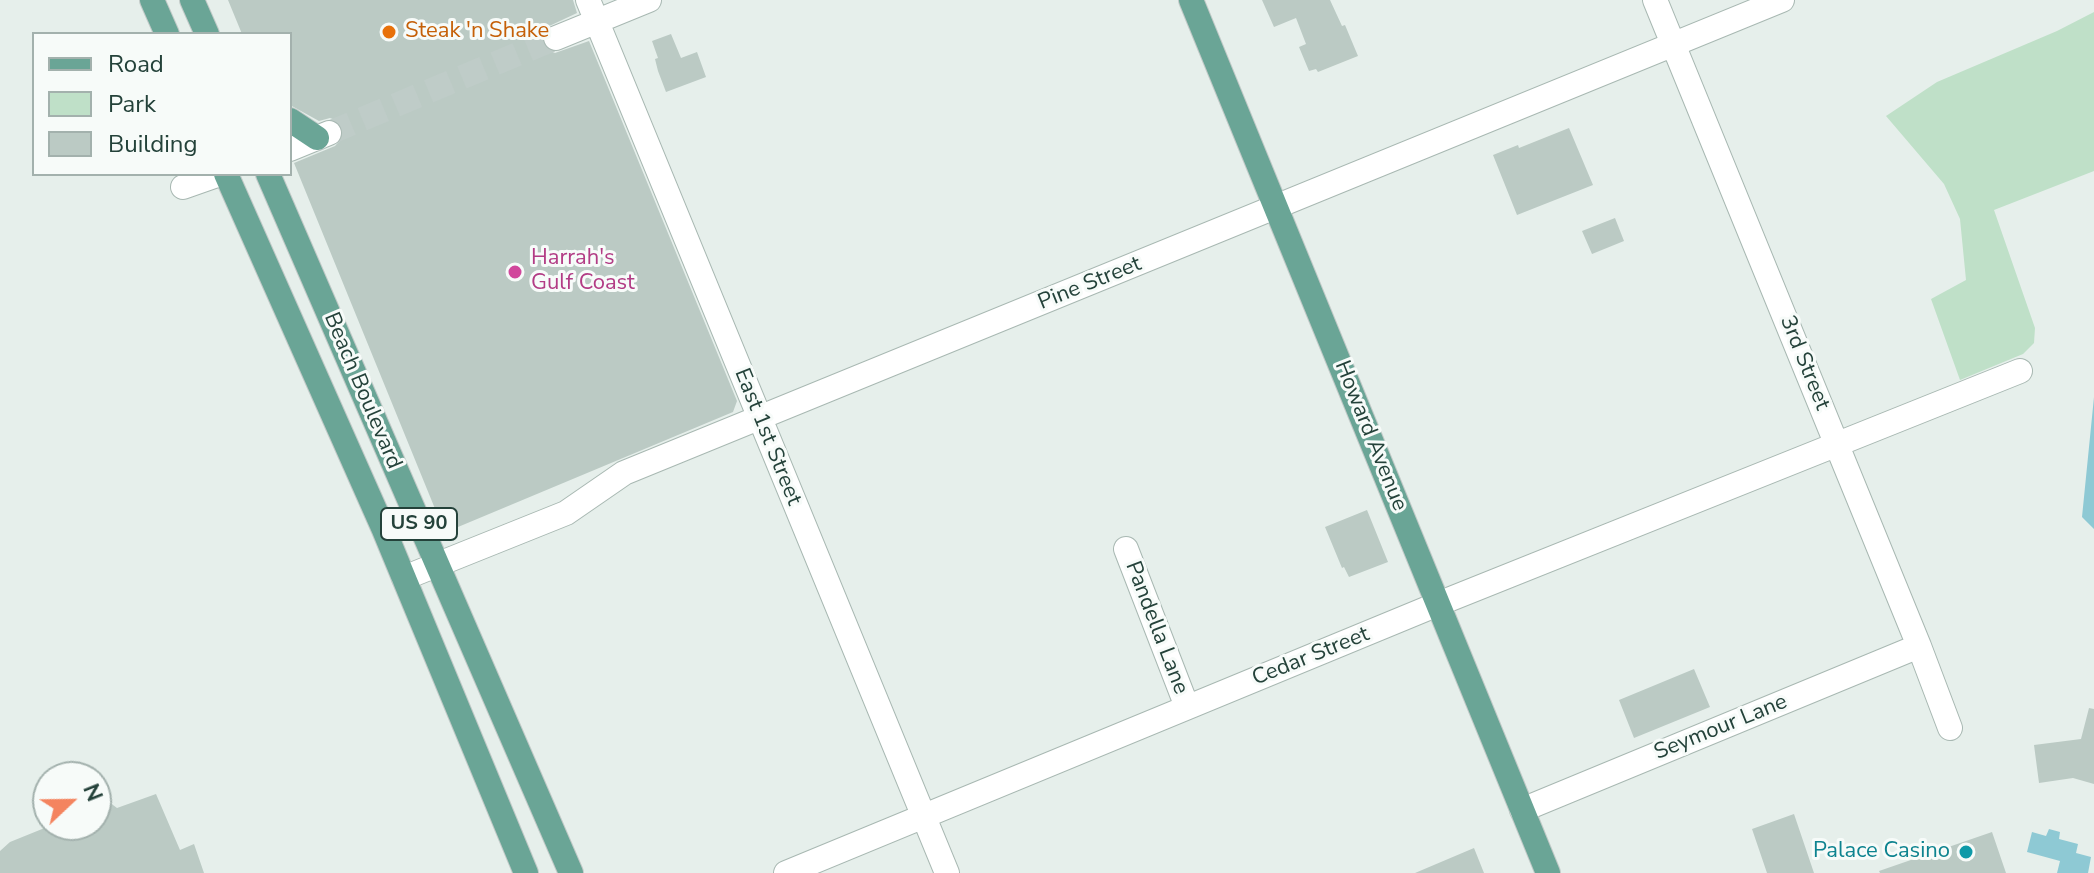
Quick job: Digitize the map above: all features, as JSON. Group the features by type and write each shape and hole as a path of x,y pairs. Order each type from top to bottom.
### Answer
{"main road":[{"path":"152,0 166,32"},
{"path":"192,0 206,32"},
{"name":"Howard Avenue","path":"1191,0 1548,873"},
{"path":"292,121 323,136"},
{"name":"Beach Boulevard","path":"224,176 404,578 526,873"},
{"name":"Beach Boulevard","path":"269,176 571,873"}],"street":[{"path":"556,38 592,11 649,0"},
{"name":"3rd Street","path":"1655,0 1950,728"},
{"name":"Pine Street","path":"404,578 566,513 624,473 1782,0"},
{"name":"East 1st Street","path":"592,11 947,873"},
{"path":"292,148 323,136"},
{"path":"183,187 217,176"},
{"name":"Cedar Street","path":"786,873 1438,604 2020,371"},
{"name":"Pandella Lane","path":"1126,549 1187,707"},
{"name":"Seymour Lane","path":"1522,810 1919,646"}],"green space":[{"path":"2094,12 2094,171 1994,210 2035,328 2034,343 2023,354 1960,380 1931,299 1966,280 1960,219 1944,184 1886,116 1937,82"}],"water":[{"path":"2094,397 2094,529 2082,517"},
{"path":"2049,829 2060,832 2059,839 2078,844 2076,853 2091,857 2088,873 2057,873 2060,861 2027,852 2032,832 2046,836"}],"building":[{"name":"Harrah's Gulf Coast","path":"228,0 573,0 577,13 545,28 541,35 542,43 547,50 555,53 589,41 737,401 733,412 458,527 440,521 294,163 335,146 344,136 343,128 338,121 330,118 319,121 292,106 292,32 241,32"},
{"path":"1262,0 1330,0 1358,56 1318,72 1316,69 1309,71 1299,47 1306,44 1296,18 1274,27"},
{"path":"671,34 681,58 697,52 706,77 666,92 652,41"},
{"path":"1569,128 1593,185 1517,215 1493,155"},
{"path":"1615,218 1624,241 1592,254 1582,231"},
{"path":"1367,510 1388,562 1349,577 1342,568 1325,527"},
{"path":"1694,669 1710,707 1634,738 1619,700"},
{"path":"2089,708 2094,709 2094,784 2073,778 2039,783 2034,745 2081,739"},
{"path":"156,794 180,850 194,844 204,873 0,873 0,851 10,842 32,833 32,841 112,841 112,804 117,808"},
{"name":"Palace Casino","path":"1794,814 1814,873 1767,873 1752,829"},
{"name":"Palace Casino","path":"1992,832 2006,873 1879,871"},
{"path":"1474,848 1484,873 1415,873"}],"tunnel":[{"path":"329,133 556,38"}],"place":[{"name":"Steak 'n Shake","path":"389,32"},
{"name":"Harrah's Gulf Coast","path":"515,272"},
{"name":"Palace Casino","path":"1966,852"}]}
